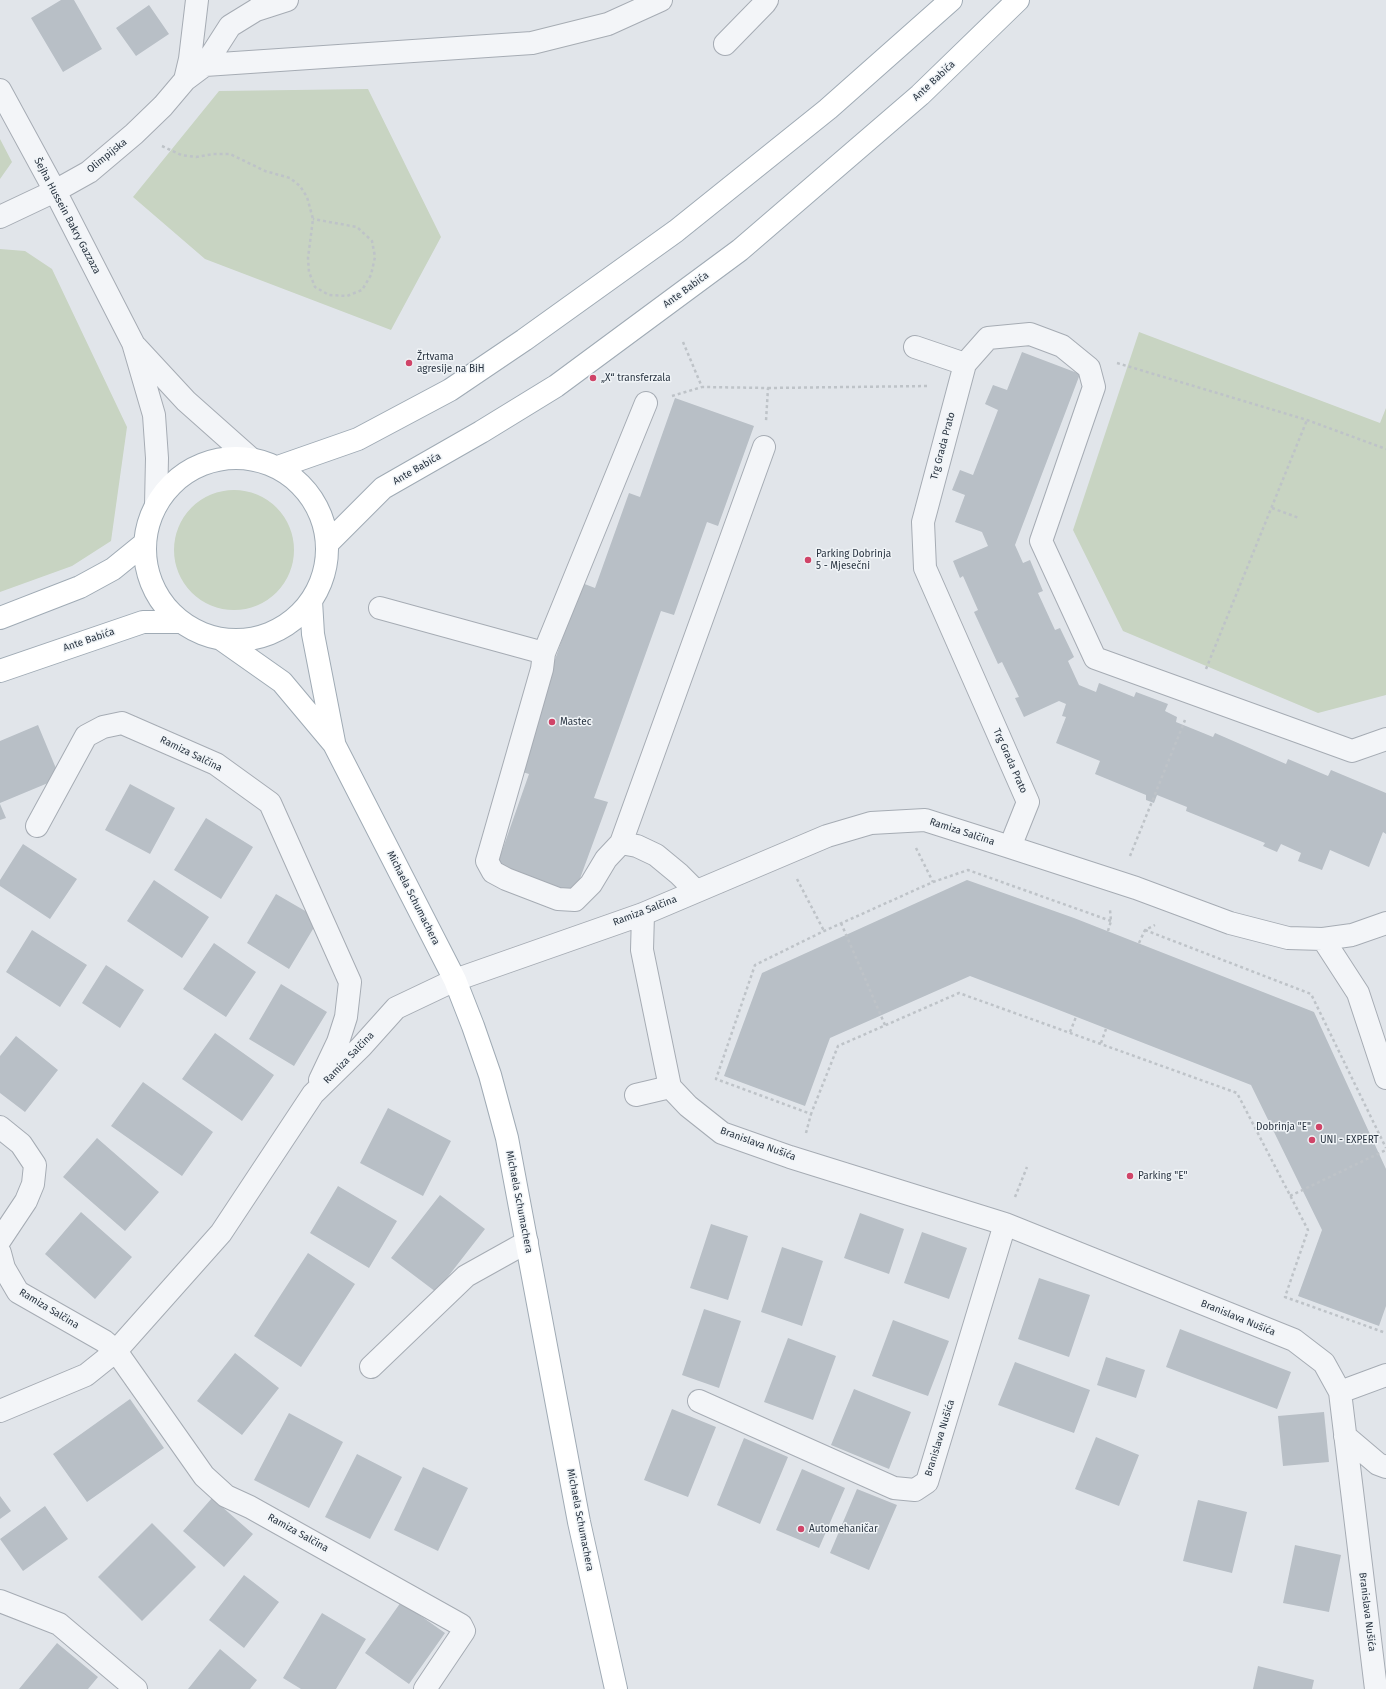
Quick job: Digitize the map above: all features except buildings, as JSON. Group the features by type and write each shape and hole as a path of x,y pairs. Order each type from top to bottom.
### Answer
{"main road":[{"path":"278,467 358,438 450,390 524,340 682,226 828,109 951,0"},
{"name":"Ante Babića","path":"328,543 383,488 481,432 556,386 740,250 920,95 1018,0"},
{"path":"248,457 278,467 303,486 320,512 328,543 325,574 311,601 294,620 272,634 247,640 221,639 200,633 181,622 160,600 148,573 145,543 148,524 156,505 172,483 195,467 221,458 248,457"},
{"path":"0,618 80,587 114,569 145,543"},
{"path":"311,601 313,634 334,744"},
{"name":"Ante Babića","path":"0,671 143,622 181,622"},
{"path":"221,639 282,682 334,744"},
{"name":"Michaela Schumachera","path":"334,744 455,980 490,1075 507,1138 579,1522 616,1689"}],"street":[{"path":"185,80 190,59 197,0"},
{"path":"185,80 205,65 230,26 256,10 287,0"},
{"path":"205,65 532,43 608,24 661,0"},
{"path":"725,44 767,0"},
{"name":"Olimpijska","path":"0,217 55,191 88,172 134,134 163,106 185,80"},
{"name":"Šejha Hussein Bakry Gazzaza","path":"0,90 55,191 133,343 154,415 158,458 156,505"},
{"path":"915,347 965,364 988,338 1030,334 1062,346 1089,368 1094,387 1041,541 1095,658 1352,751 1386,739"},
{"name":"Šejha Hussein Bakry Gazzaza","path":"133,343 186,401 248,457"},
{"name":"Trg Grada Prato","path":"965,364 923,522 925,568 1028,802 1010,847"},
{"path":"646,403 544,653 542,669 487,860 493,872 506,879 558,899 575,900 591,884 606,859 621,842 764,447"},
{"path":"380,608 544,653"},
{"name":"Ramiza Salčina","path":"0,1411 86,1375 116,1351 221,1233 313,1094 338,1042 346,1017 350,982 270,803 216,764 122,723 103,727 86,736 37,826"},
{"name":"Ramiza Salčina","path":"313,1094 361,1047 396,1008 455,980 643,914 827,836 871,823 926,820 1010,847"},
{"path":"621,842 637,846 656,855 679,874 696,891"},
{"path":"1010,847 1136,888 1230,923 1288,938 1323,939 1352,935 1386,923"},
{"path":"636,1095 670,1087 642,950 643,914"},
{"path":"1323,939 1358,993 1386,1078"},
{"name":"Branislava Nušića","path":"670,1087 688,1106 722,1133 790,1157 1005,1224 1294,1340 1324,1363 1340,1392 1379,1683"},
{"path":"0,1127 21,1144 35,1165 33,1184 26,1201 0,1240"},
{"name":"Branislava Nušića","path":"700,1401 894,1488 915,1490 926,1482 1005,1224"},
{"path":"372,1367 466,1276 527,1242"},
{"name":"Ramiza Salčina","path":"0,1253 4,1268 18,1292 104,1341 116,1351 204,1476 226,1496 257,1511 461,1625 464,1631 425,1689"},
{"path":"1340,1392 1386,1375"},
{"path":"1345,1436 1378,1464 1386,1468"},
{"path":"0,1601 59,1624 136,1689"}],"path":[{"path":"134,134 181,155 196,156 230,154 265,171 290,178 300,186 307,197 314,218 308,258 309,272 315,287 329,295 347,296 362,290 371,275 375,257 372,241 357,227 314,218"},
{"path":"683,342 702,387 768,388 929,386"},
{"path":"1089,368 1113,361 1307,420 1386,450"},
{"path":"764,447 768,388"},
{"path":"1130,857 1307,420"},
{"path":"1272,508 1299,518"},
{"path":"914,844 933,882"},
{"path":"811,1114 716,1079 755,964 841,923 933,882 968,870 1111,921"},
{"path":"796,877 824,931"},
{"path":"1108,931 1111,921 1110,908"},
{"path":"841,923 885,1025"},
{"path":"1139,944 1145,930 1157,924"},
{"path":"1145,930 1311,994 1386,1149 1290,1196"},
{"path":"805,1135 811,1114 838,1046 959,993 1101,1042 1237,1092 1308,1230 1285,1297 1386,1333"},
{"path":"1070,1032 1076,1017"},
{"path":"1101,1042 1106,1029"},
{"path":"1013,1201 1027,1167"}],"green space":[{"path":"368,89 441,237 391,330 205,259 133,197 219,91"},
{"path":"0,139 12,162 0,179"},
{"path":"0,249 25,251 52,269 127,427 111,541 72,566 0,592"},
{"path":"1139,332 1380,423 1386,408 1386,695 1318,713 1123,631 1073,530"},
{"path":"234,490 246,491 257,495 267,500 276,508 284,517 289,527 293,538 293,562 289,573 284,583 276,592 267,600 257,605 246,609 234,610 222,609 211,605 201,600 192,592 184,583 179,573 175,562 174,550 175,538 179,527 184,517 192,508 201,500 211,495 222,491"}],"place":[{"name":"Žrtvama agresije na BiH","path":"409,363"},
{"name":"„X“ transferzala","path":"593,378"},
{"name":"Parking Dobrinja 5 - Mjesečni","path":"808,560"},
{"name":"Mastec","path":"552,722"},
{"name":"Dobrinja \"E\"","path":"1319,1127"},
{"name":"UNI - EXPERT","path":"1312,1140"},
{"name":"Parking \"E\"","path":"1130,1176"},
{"name":"Automehaničar","path":"801,1529"}]}
